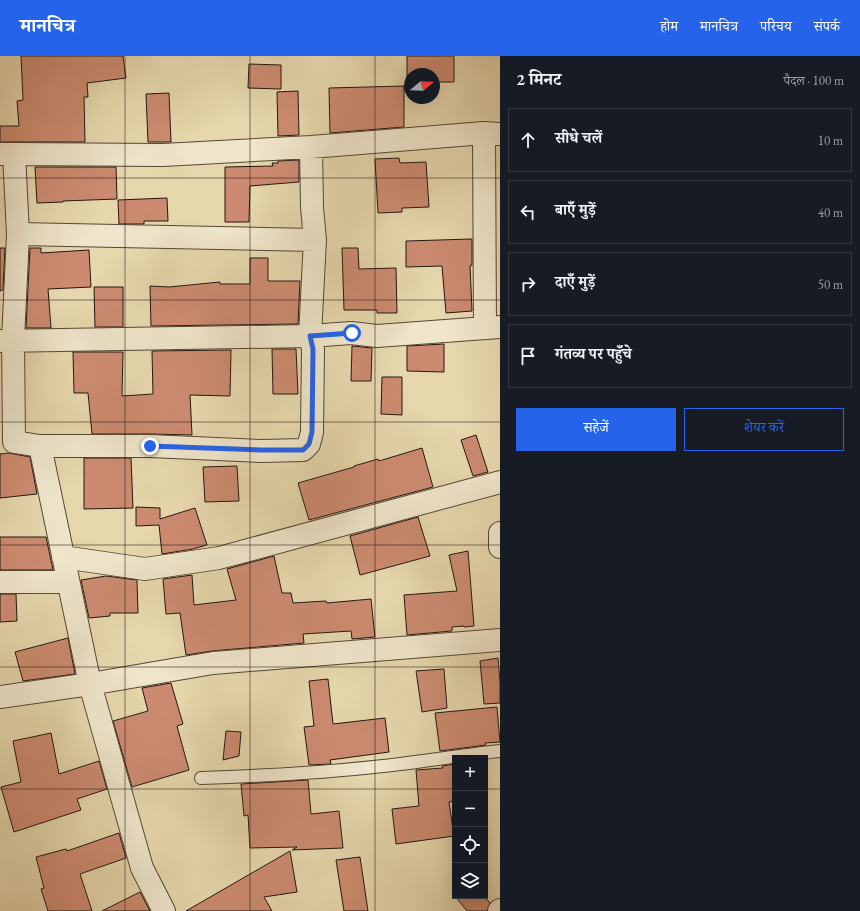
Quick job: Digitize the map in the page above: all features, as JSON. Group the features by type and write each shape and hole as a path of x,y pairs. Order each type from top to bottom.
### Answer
{"street":[{"path":"6,341 310,336 352,333 377,336 493,328 492,133 163,155 7,154 18,234 6,341 14,442 40,446 150,446 303,450 309,444 312,432 313,349 310,336 315,240 312,207 311,146"},
{"path":"18,234 315,240"},
{"path":"40,446 90,684 142,868 164,911"},
{"path":"63,557 145,569 219,558 500,482"},
{"path":"500,533 500,546"},
{"path":"0,582 68,582"},
{"path":"0,697 90,684 213,663 500,640"}],"lane":[{"path":"201,778 307,774 500,751"}],"building":[{"path":"21,56 123,56 126,78 87,83 88,97 84,97 85,142 0,142 0,126 19,126 17,101 23,100"},
{"path":"407,56 454,56 454,82 440,82 440,68 407,68"},
{"path":"249,64 281,65 281,89 248,88"},
{"path":"404,86 404,127 330,133 329,88"},
{"path":"298,91 299,135 278,136 277,92"},
{"path":"169,93 171,142 148,142 146,94"},
{"path":"399,158 400,163 426,162 429,207 402,208 402,212 378,213 375,159"},
{"path":"299,160 299,182 250,186 249,222 225,222 225,167 273,166 272,163 278,163 278,161"},
{"path":"35,167 116,167 117,199 37,203"},
{"path":"167,198 168,221 144,221 144,224 119,224 118,200"},
{"path":"472,239 472,265 470,266 472,311 446,313 442,266 406,267 406,241"},
{"path":"0,248 5,248 3,290 0,291"},
{"path":"30,248 41,248 41,253 89,250 91,287 48,289 51,328 26,328"},
{"path":"342,248 358,248 359,269 396,268 397,313 377,313 377,310 344,310"},
{"path":"250,258 268,258 268,281 300,281 298,324 151,326 150,286 169,287 220,282 220,284 250,284"},
{"path":"94,287 123,287 123,327 95,327"},
{"path":"444,344 444,372 407,371 407,346"},
{"path":"352,346 372,348 371,381 351,381"},
{"path":"272,349 296,349 298,394 273,394"},
{"path":"231,350 230,396 190,395 192,435 92,434 88,393 74,393 73,352 123,352 122,396 153,394 152,351"},
{"path":"382,377 402,377 402,415 381,414"},
{"path":"476,435 488,472 473,476 461,440"},
{"path":"422,448 433,487 309,520 298,483 378,459 379,461"},
{"path":"9,453 30,457 37,494 0,498 0,454"},
{"path":"84,458 131,458 133,508 84,509"},
{"path":"237,466 239,501 205,502 203,467"},
{"path":"136,507 160,508 160,519 195,508 207,545 162,554 159,525 136,526"},
{"path":"418,517 430,556 360,575 350,536"},
{"path":"0,537 46,537 53,570 0,570"},
{"path":"468,551 474,626 452,627 452,631 407,635 404,595 457,591 449,555"},
{"path":"274,556 282,593 291,593 293,603 326,601 327,603 371,599 375,637 352,639 351,631 303,634 304,643 212,651 186,655 180,613 166,614 163,579 192,575 194,605 236,600 227,569"},
{"path":"106,576 137,580 138,613 110,613 110,616 89,618 81,580"},
{"path":"0,594 16,594 17,621 0,622"},
{"path":"68,638 75,674 23,681 15,652"},
{"path":"498,658 500,703 484,704 480,661"},
{"path":"444,669 447,708 422,712 416,671"},
{"path":"328,679 333,724 385,718 389,752 330,760 331,764 309,765 304,727 314,726 309,681"},
{"path":"171,683 183,724 177,726 189,770 132,787 113,721 148,711 142,688"},
{"path":"497,707 500,742 485,743 486,745 440,751 435,713"},
{"path":"226,731 241,732 239,756 223,760"},
{"path":"51,733 59,774 99,761 107,789 77,799 81,810 14,832 1,787 21,782 13,741"},
{"path":"452,764 452,802 449,802 452,822 452,836 396,844 392,809 419,806 416,770 443,768 442,766"},
{"path":"308,780 311,814 339,811 343,848 292,850 297,847 250,848 248,815 244,816 241,784"},
{"path":"119,833 126,858 80,874 92,911 48,911 41,889 44,888 36,857 66,849 67,851"},
{"path":"290,851 297,892 264,897 272,911 186,911"},
{"path":"360,857 368,911 344,911 336,860"},
{"path":"140,892 150,911 102,911"},
{"path":"457,899 487,899 490,903 487,911 467,911"}],"route":[{"path":"150,446 303,450 309,444 312,432 313,349 310,336 352,333"}]}
